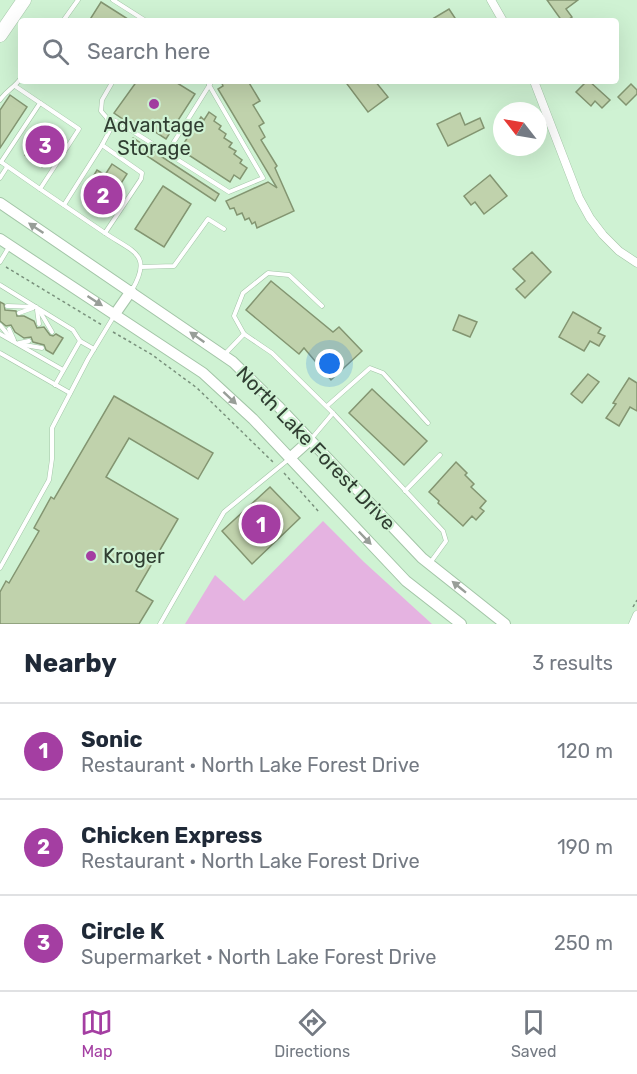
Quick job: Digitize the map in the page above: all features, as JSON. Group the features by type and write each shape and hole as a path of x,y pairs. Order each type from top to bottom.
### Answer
{"highway":[{"path":"0,35 24,0"}],"main road":[{"name":"North Lake Forest Drive","path":"0,203 224,356 271,398 429,564 505,624"},
{"name":"North Lake Forest Drive","path":"5,242 203,373 253,419 406,581 461,624"},
{"path":"115,314 131,291"},
{"path":"290,458 310,440"}],"street":[{"path":"491,0 501,18"},
{"path":"535,84 579,198 590,218 619,251 637,263"},
{"path":"633,624 637,615"}],"lane":[{"path":"65,18 78,0"},
{"path":"113,0 141,18"},
{"path":"0,100 3,91 15,86 18,82"},
{"path":"64,205 110,130 107,118 101,111 102,100 111,84"},
{"path":"167,153 210,84"},
{"path":"107,118 118,122 230,192 263,178 212,84"},
{"path":"15,86 79,129 40,189"},
{"path":"40,103 0,162 138,255 141,274 131,291"},
{"path":"102,145 142,173 141,179 105,233"},
{"path":"0,178 8,167"},
{"path":"141,267 174,266 208,219 224,229"},
{"path":"0,262 5,242"},
{"path":"322,306 289,275 268,273 243,293 234,315 244,334 272,353 327,406 443,531 446,541 429,564"},
{"path":"0,285 73,330 80,341 94,349"},
{"path":"7,306 37,307"},
{"path":"19,313 37,307"},
{"path":"37,307 39,324"},
{"path":"37,307 52,332"},
{"path":"0,568 49,480 52,428 115,314"},
{"path":"0,325 16,344 42,348"},
{"path":"9,329 16,344"},
{"path":"0,334 63,370"},
{"path":"224,356 244,334"},
{"path":"16,344 29,341"},
{"path":"55,385 80,341"},
{"path":"0,353 70,393"},
{"path":"327,406 370,368 383,373 428,423"},
{"path":"310,440 333,412"},
{"path":"405,491 440,454"},
{"path":"160,624 224,512 290,458"}],"path":[{"path":"0,262 131,344 151,354 198,388 279,467 320,513"}],"shaded area":[{"path":"323,521 432,624 185,624 215,575 244,601"}],"building":[{"path":"547,0 578,0 566,9 572,17 560,18"},
{"path":"101,2 126,18 91,18"},
{"path":"449,9 455,18 434,18"},
{"name":"Advantage Storage","path":"135,84 179,84 195,94 166,139 140,122 136,128 114,113"},
{"path":"222,84 250,84 260,101 253,105 264,123 259,126 265,137 261,140 277,166 275,168 294,211 257,228 255,222 252,224 249,218 245,220 242,213 237,215 234,208 230,209 226,201 268,182 277,188 218,89 223,86"},
{"path":"347,84 377,84 388,97 368,112"},
{"path":"584,84 592,84 610,100 602,108 595,101 591,106 576,92"},
{"path":"631,84 637,90 637,94 626,105 618,97"},
{"path":"10,95 27,107 0,148 0,110"},
{"path":"209,112 216,117 214,121 221,126 219,129 226,134 224,138 232,143 229,147 236,151 234,154 247,168 240,179 234,175 230,182 184,152 188,145 184,143 201,117 204,120"},
{"path":"460,113 465,125 480,118 484,128 448,146 437,124"},
{"path":"45,125 64,138 42,167 25,155"},
{"path":"133,138 219,194 215,201 129,144"},
{"path":"112,164 127,174 101,215 86,205 99,185 91,180 97,170 105,175"},
{"path":"490,175 507,196 484,214 475,202 471,205 464,196"},
{"path":"163,186 191,204 164,247 135,229"},
{"path":"532,252 551,272 525,298 516,289 525,281 513,269"},
{"path":"271,281 333,332 339,327 362,351 331,380 304,348 299,354 246,310"},
{"path":"0,302 4,304 5,310 16,311 17,316 24,316 34,321 37,328 44,327 50,335 56,334 63,338 53,354 46,350 44,345 33,342 31,337 24,338 15,332 11,325 6,326 0,321"},
{"path":"573,312 601,328 598,333 605,336 599,346 590,341 584,351 559,337"},
{"path":"459,315 477,322 470,337 453,330"},
{"path":"588,374 599,382 582,403 571,394"},
{"path":"629,378 637,383 637,411 630,407 619,426 606,418"},
{"path":"372,389 427,441 404,465 349,413"},
{"name":"Kroger","path":"114,396 213,453 198,479 129,438 106,477 178,519 136,591 153,601 139,624 0,624 0,592 6,581 9,583 39,531 34,528 51,497 54,499"},
{"path":"456,462 474,484 471,487 486,501 480,508 484,511 476,520 472,516 463,526 429,492"},
{"path":"270,487 300,518 252,564 222,531"}],"place":[{"name":"Advantage Storage","path":"154,104"},
{"name":"Circle K","path":"45,145"},
{"name":"Chicken Express","path":"103,195"},
{"name":"Sonic","path":"261,524"},
{"name":"Kroger","path":"91,556"}]}
